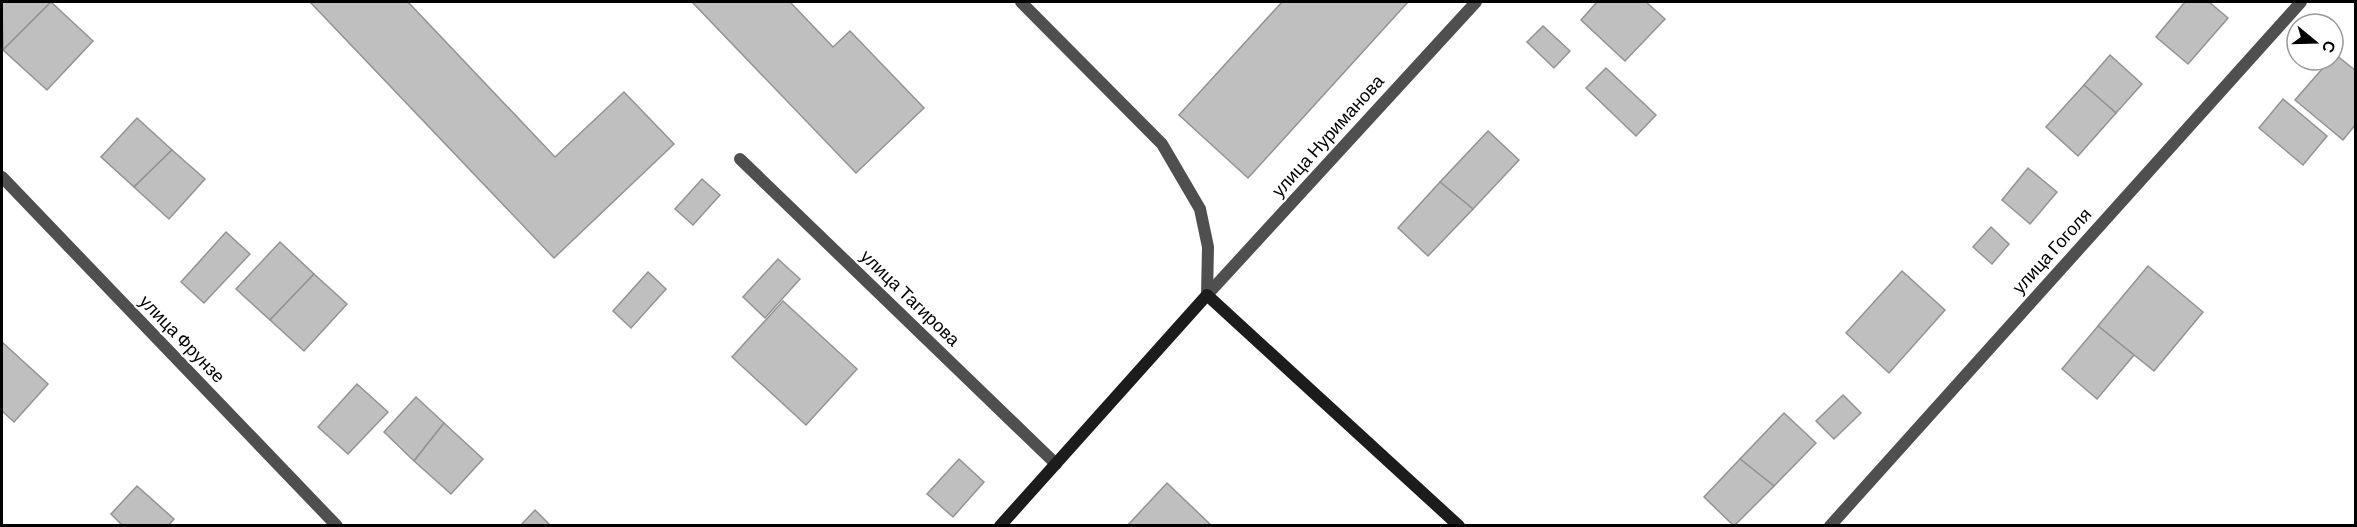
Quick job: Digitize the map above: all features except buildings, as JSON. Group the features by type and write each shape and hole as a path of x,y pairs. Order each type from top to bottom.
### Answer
{"main road":[{"name":"улица Нуриманова","path":"1000,525 1207,295"},
{"path":"1207,295 1459,525"}],"street":[{"path":"1021,2 1162,144 1200,209 1208,247 1207,295"},
{"name":"улица Нуриманова","path":"1207,295 1476,2"},
{"name":"улица Гоголя","path":"1830,525 2301,2"},
{"name":"улица Тагирова","path":"740,159 1056,464"},
{"name":"улица Фрунзе","path":"2,177 337,525"}]}
